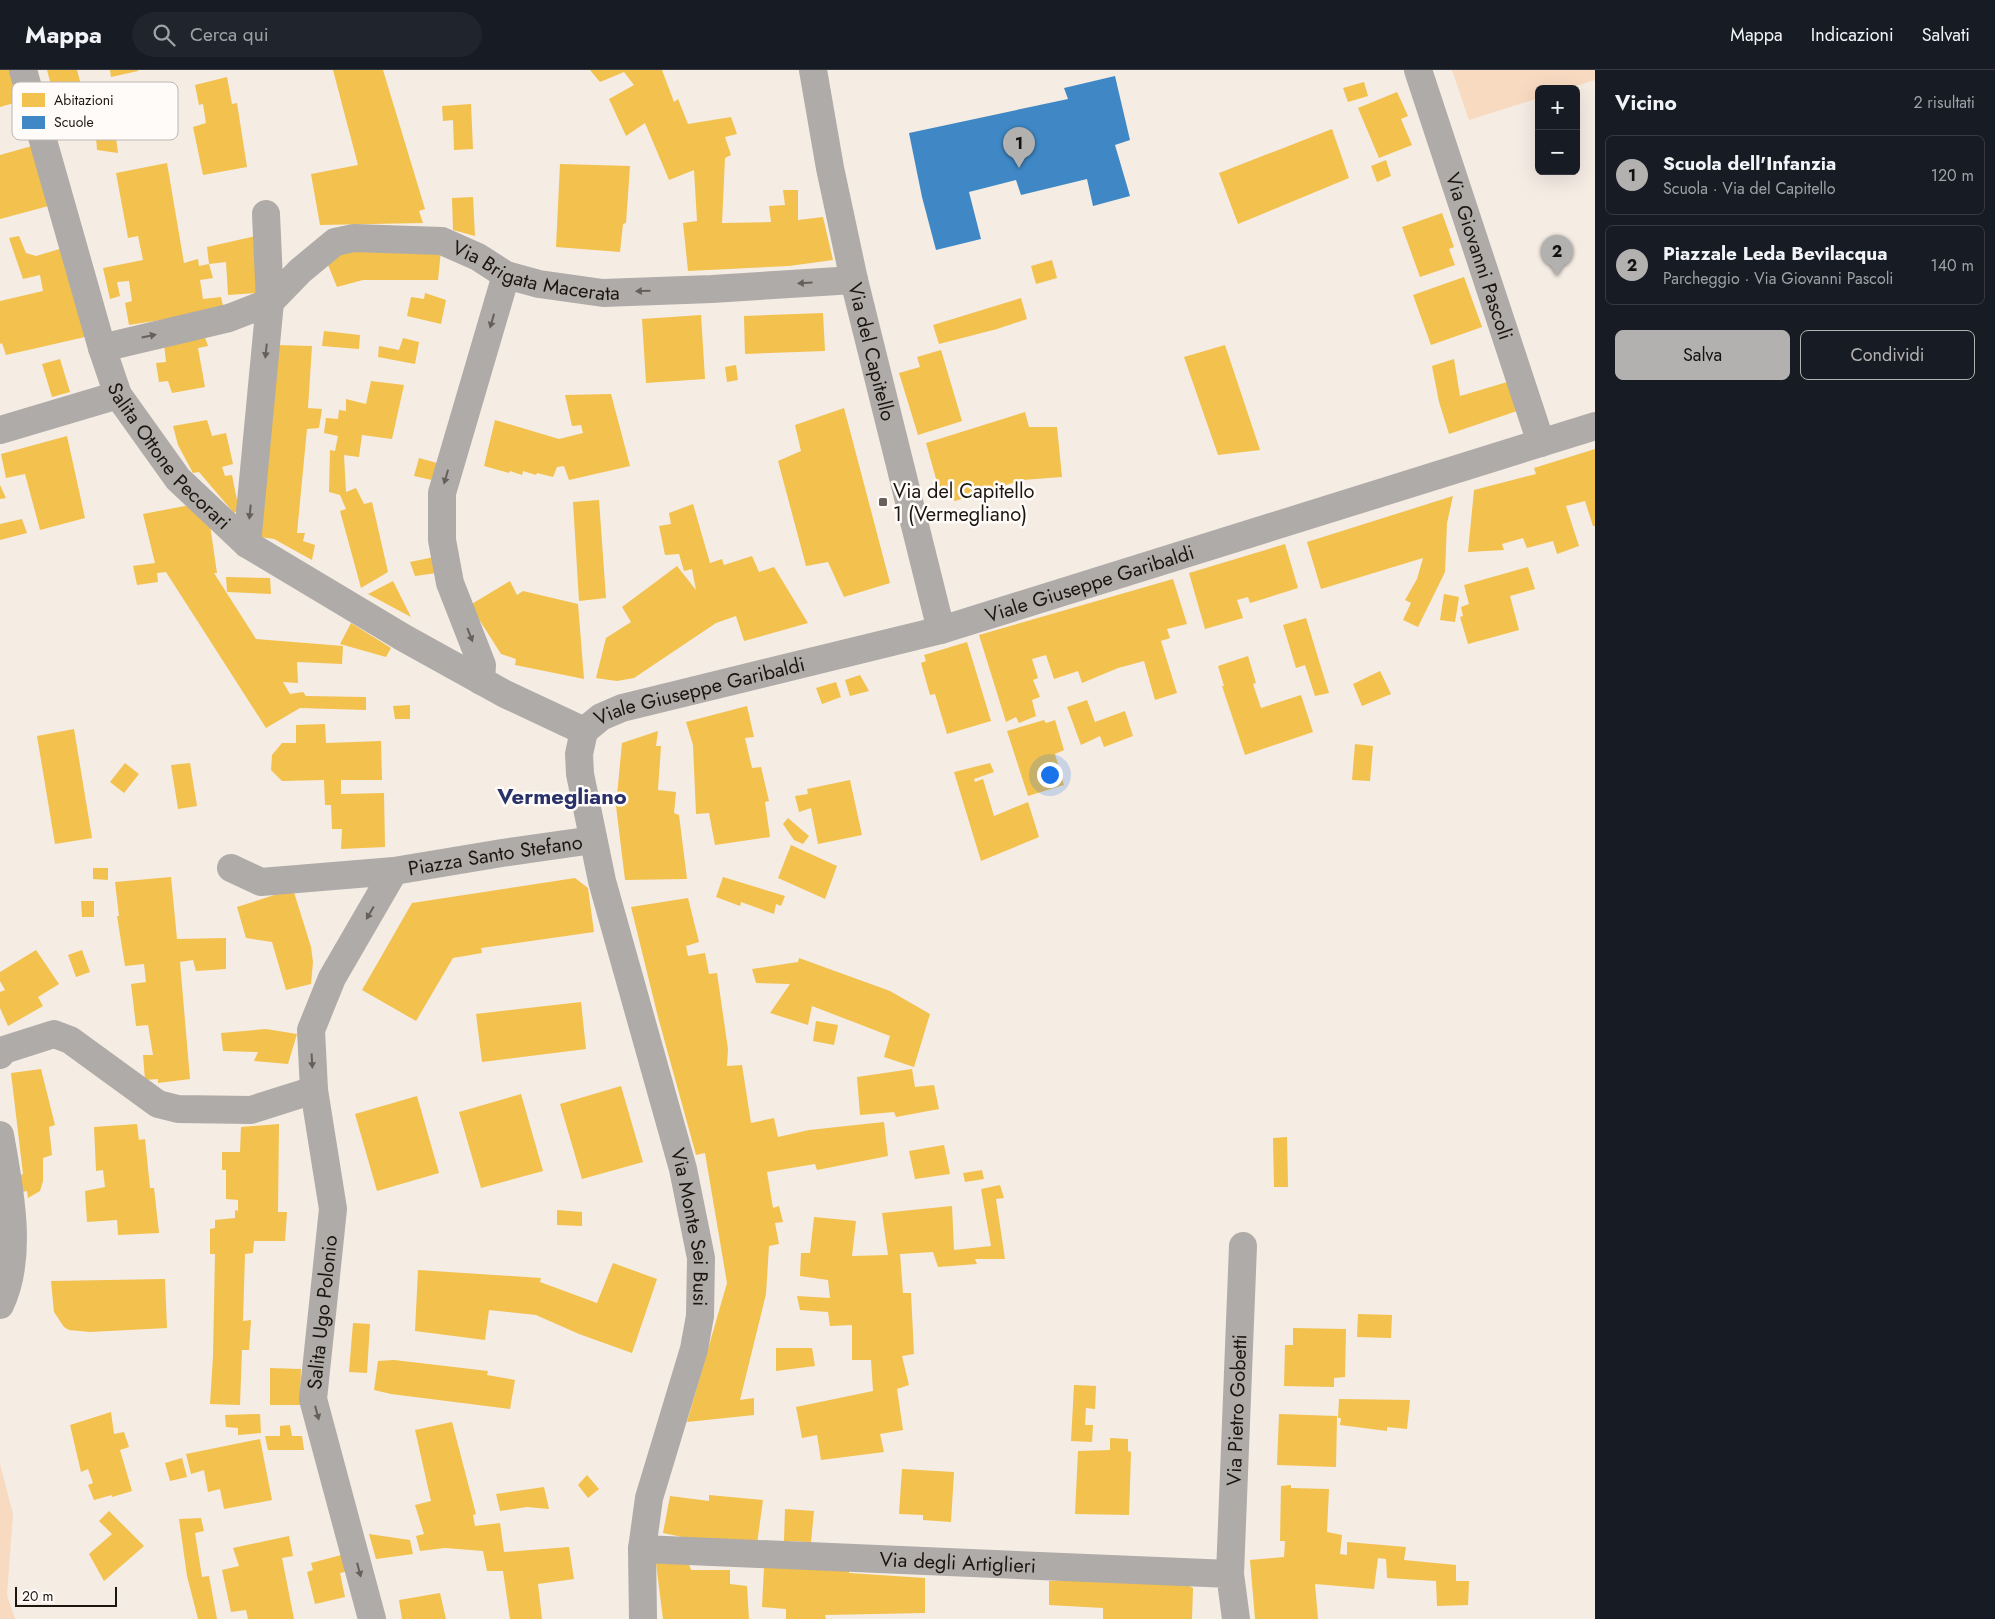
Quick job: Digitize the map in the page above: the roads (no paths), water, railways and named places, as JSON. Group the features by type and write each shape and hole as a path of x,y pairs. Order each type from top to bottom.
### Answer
{"street":[{"name":"Via del Capitello","path":"813,70 830,168 854,280 941,630"},
{"name":"Via Giovanni Pascoli","path":"1418,70 1540,443"},
{"name":"Salita Ottone Pecorari","path":"43,140 102,348 118,395 178,479 247,544 404,638 481,681 584,731"},
{"path":"247,544 270,302 266,214"},
{"name":"Via Brigata Macerata","path":"102,348 229,318 270,302 300,271 335,242 354,238 442,241 478,257 506,275 539,284 603,293 712,289 854,280"},
{"path":"481,681 482,665 450,583 442,540 442,493 506,275"},
{"path":"0,430 118,395"},
{"name":"Viale Giuseppe Garibaldi","path":"584,731 601,717 622,708 941,630 1595,426"},
{"name":"Piazza Santo Stefano","path":"231,868 261,882 394,871 594,840 580,774 579,754 584,731"},
{"name":"Via Monte Sei Busi","path":"594,840 605,891 683,1169 701,1258 700,1316 694,1349 649,1498 642,1548 643,1619"},
{"name":"Salita Ugo Polonio","path":"372,1619 313,1399 333,1209 314,1090 311,1030 332,978 394,871"},
{"path":"0,1055 4,1050 54,1034 70,1040 158,1104 178,1109 251,1110 314,1090"},
{"path":"0,1135 11,1197 13,1264 0,1305"},
{"name":"Via Pietro Gobetti","path":"1230,1574 1243,1246"},
{"name":"Via degli Artiglieri","path":"642,1548 1230,1574"},
{"path":"1230,1574 1236,1619"}],"place":[{"name":"Scuola dell'Infanzia","path":"1019,168"},
{"name":"Piazzale Leda Bevilacqua","path":"1557,276"},
{"name":"Via del Capitello 1 (Vermegliano)","path":"883,502"}],"district":[{"name":"Vermegliano","path":"562,796"}]}
